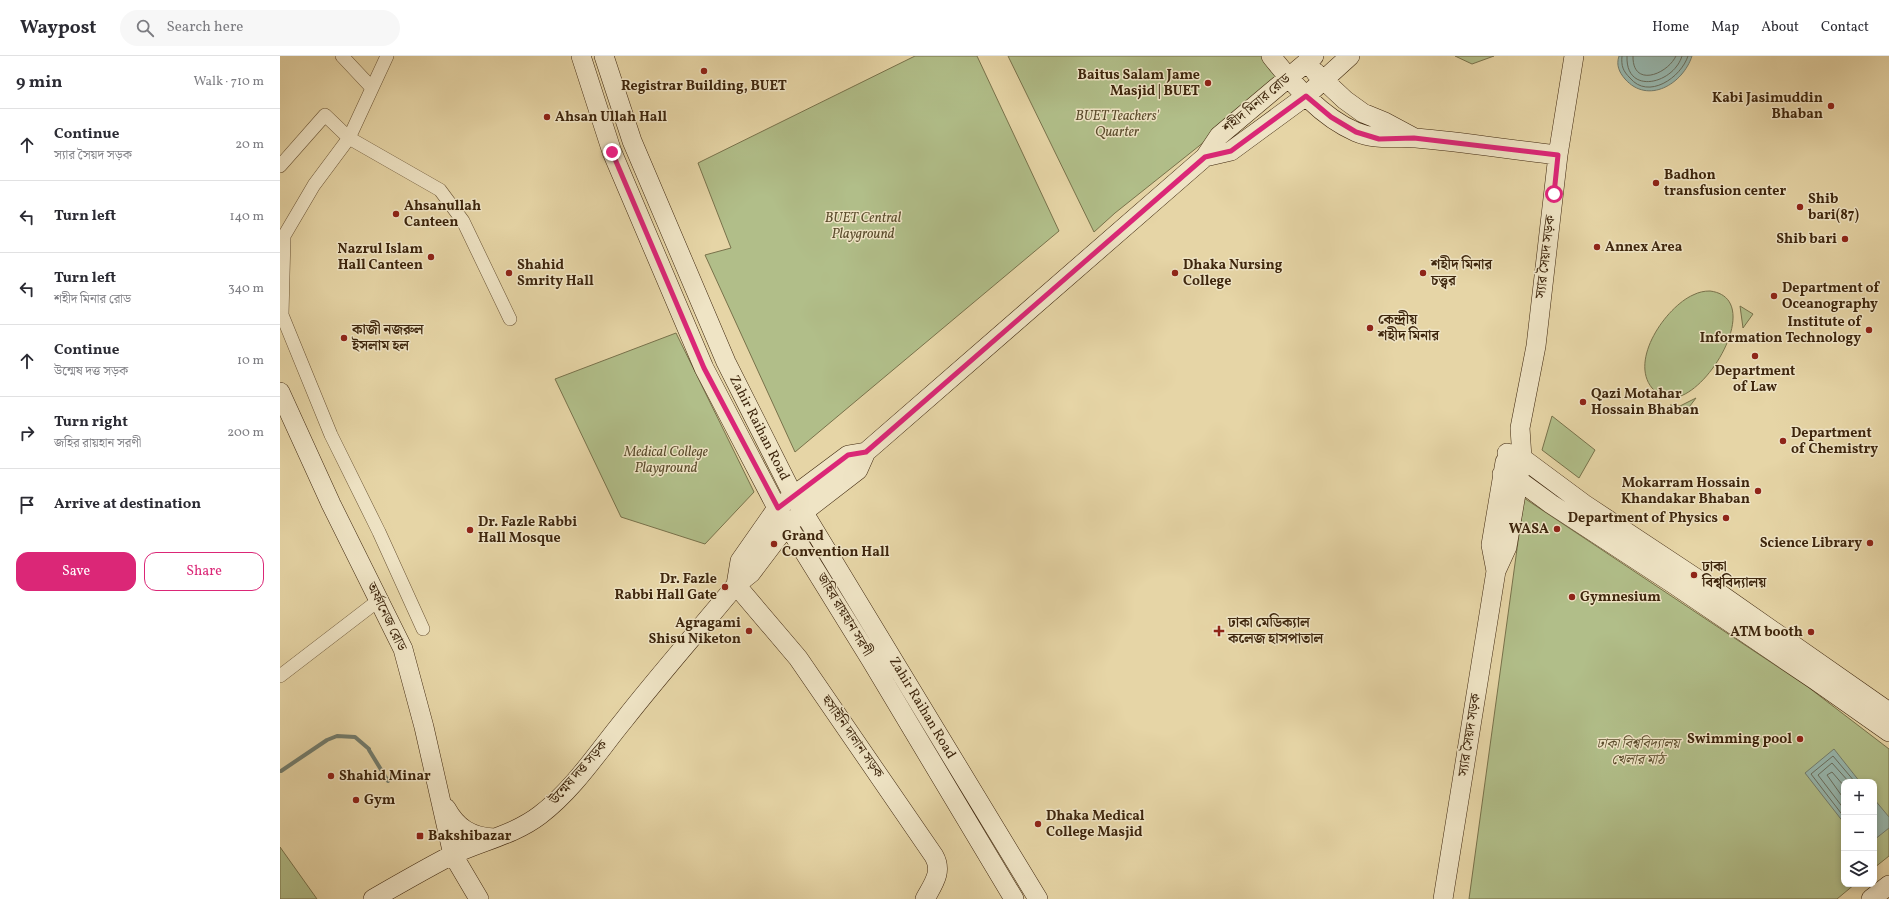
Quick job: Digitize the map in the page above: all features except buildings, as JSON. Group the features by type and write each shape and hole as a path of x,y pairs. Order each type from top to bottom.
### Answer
{"main road":[{"name":"জহির রায়হান সরণী","path":"581,56 612,152 704,368 778,508 1014,899"},
{"name":"Zahir Raihan Road","path":"604,56 632,141 723,354 793,495 1038,899"},
{"path":"1271,56 1288,78 1306,96 1331,117 1356,132 1379,139 1414,138 1558,155"},
{"name":"শহীদ মিনার রোড","path":"1205,157 1231,151 1306,96 1350,56"},
{"name":"স্যার সৈয়দ সড়ক","path":"1443,899 1496,571 1507,547 1510,477 1536,346 1558,155 1574,56"},
{"path":"1306,58 1323,80 1344,100 1363,113 1385,122 1414,138"},
{"name":"শহীদ মিনার রোড","path":"804,511 858,470 866,452 1205,157 1219,136 1288,78 1306,58"},
{"name":"অর্ফানেজ রোড","path":"280,392 331,504 403,649 408,663 453,855 479,899"},
{"name":"শহীদ মিনার রোড","path":"793,495 848,455 866,452"},
{"path":"1514,456 1723,596 1889,712"},
{"path":"1510,477 1672,583 1889,732"},
{"path":"736,585 740,561 778,508 793,495"},
{"name":"উন্মেষ দত্ত সড়ক","path":"373,899 453,855 510,832 540,815 571,785 736,585 751,573 788,524 804,511"},
{"name":"হুসাইনি দালান সড়ক","path":"736,585 798,658 934,856 938,864 938,869 935,881 925,899"},
{"path":"440,798 453,821 459,827 474,835 495,838"},
{"path":"1871,899 1889,885"}],"street":[{"path":"342,56 372,88"},
{"path":"387,56 349,138 314,185 282,238 282,315 331,435 379,532 423,629"},
{"path":"280,166 325,115 349,138 440,190 463,221 510,319"},
{"path":"280,676 379,600"}],"green space":[{"name":"BUET Central Playground","path":"915,56 977,56 1059,231 795,452 705,255 731,248 698,163"},
{"name":"BUET Teachers' Quarter","path":"1008,56 1268,56 1283,79 1115,213 1094,232"},
{"path":"1455,56 1494,56 1472,64"},
{"path":"1704,291 1710,291 1726,298 1733,311 1732,328 1725,348 1714,367 1700,383 1685,394 1670,398 1662,396 1652,388 1646,376 1645,363 1648,349 1662,322 1672,311 1683,301 1693,295"},
{"path":"1740,306 1753,314 1743,328"},
{"name":"Medical College Playground","path":"676,333 754,492 705,544 621,517 555,379"},
{"path":"1696,398 1683,415 1670,405 1680,406"},
{"path":"1552,416 1595,450 1579,478 1542,450"},
{"name":"ঢাকা বিশ্ববিদ্যালয় খেলার মাঠ","path":"1524,498 1808,687 1889,749 1889,856 1877,866 1877,779 1841,779 1841,887 1851,887 1837,899 1469,899"},
{"path":"280,847 317,899 280,899"}],"water":[{"path":"1619,56 1692,56 1681,75 1664,88 1654,91 1634,87 1625,79 1619,68"},
{"path":"1834,749 1858,779 1841,779 1841,819 1805,773"},
{"path":"1877,803 1889,817 1889,828 1877,838"}],"waterway":[{"path":"281,771 327,740 337,736 355,737 369,749"},
{"path":"369,750 388,781"}],"place":[{"name":"Registrar Building, BUET","path":"704,71"},
{"name":"Baitus Salam Jame Masjid | BUET","path":"1208,83"},
{"name":"Kabi Jasimuddin Bhaban","path":"1831,106"},
{"name":"Ahsan Ullah Hall","path":"547,117"},
{"name":"Badhon transfusion center","path":"1656,183"},
{"name":"Shib bari(87)","path":"1800,207"},
{"name":"Ahsanullah Canteen","path":"396,214"},
{"name":"Shib bari","path":"1845,239"},
{"name":"Annex Area","path":"1597,247"},
{"name":"Nazrul Islam Hall Canteen","path":"431,257"},
{"name":"Shahid Smrity Hall","path":"509,273"},
{"name":"Dhaka Nursing College","path":"1175,273"},
{"name":"শহীদ মিনার চত্ত্বর","path":"1423,273"},
{"name":"Department of Oceanography","path":"1774,296"},
{"name":"কেন্দ্রীয় শহীদ মিনার","path":"1370,328"},
{"name":"Institute of Information Technology","path":"1869,330"},
{"name":"কাজী নজরুল ইসলাম হল","path":"344,338"},
{"name":"Department of Law","path":"1755,356"},
{"name":"Qazi Motahar Hossain Bhaban","path":"1583,402"},
{"name":"Department of Chemistry","path":"1783,441"},
{"name":"Mokarram Hossain Khandakar Bhaban","path":"1758,491"},
{"name":"Department of Physics","path":"1726,518"},
{"name":"WASA","path":"1557,529"},
{"name":"Dr. Fazle Rabbi Hall Mosque","path":"470,530"},
{"name":"Science Library","path":"1870,543"},
{"name":"Grand Convention Hall","path":"774,544"},
{"name":"ঢাকা বিশ্ববিদ্যালয়","path":"1694,575"},
{"name":"Dr. Fazle Rabbi Hall Gate","path":"725,587"},
{"name":"Gymnesium","path":"1572,597"},
{"name":"Agragami Shisu Niketon","path":"749,631"},
{"name":"ঢাকা মেডিক্যাল কলেজ হাসপাতাল","path":"1219,631"},
{"name":"ATM booth","path":"1811,632"},
{"name":"Swimming pool","path":"1800,739"},
{"name":"Shahid Minar","path":"331,776"},
{"name":"Gym","path":"356,800"},
{"name":"Dhaka Medical College Masjid","path":"1038,824"},
{"name":"Bakshibazar","path":"420,836"}],"route":[{"path":"612,152 704,368 778,508 793,495 848,455 866,452 1205,157 1231,151 1306,96 1331,117 1356,132 1379,139 1414,138 1558,155 1554,194"}]}
